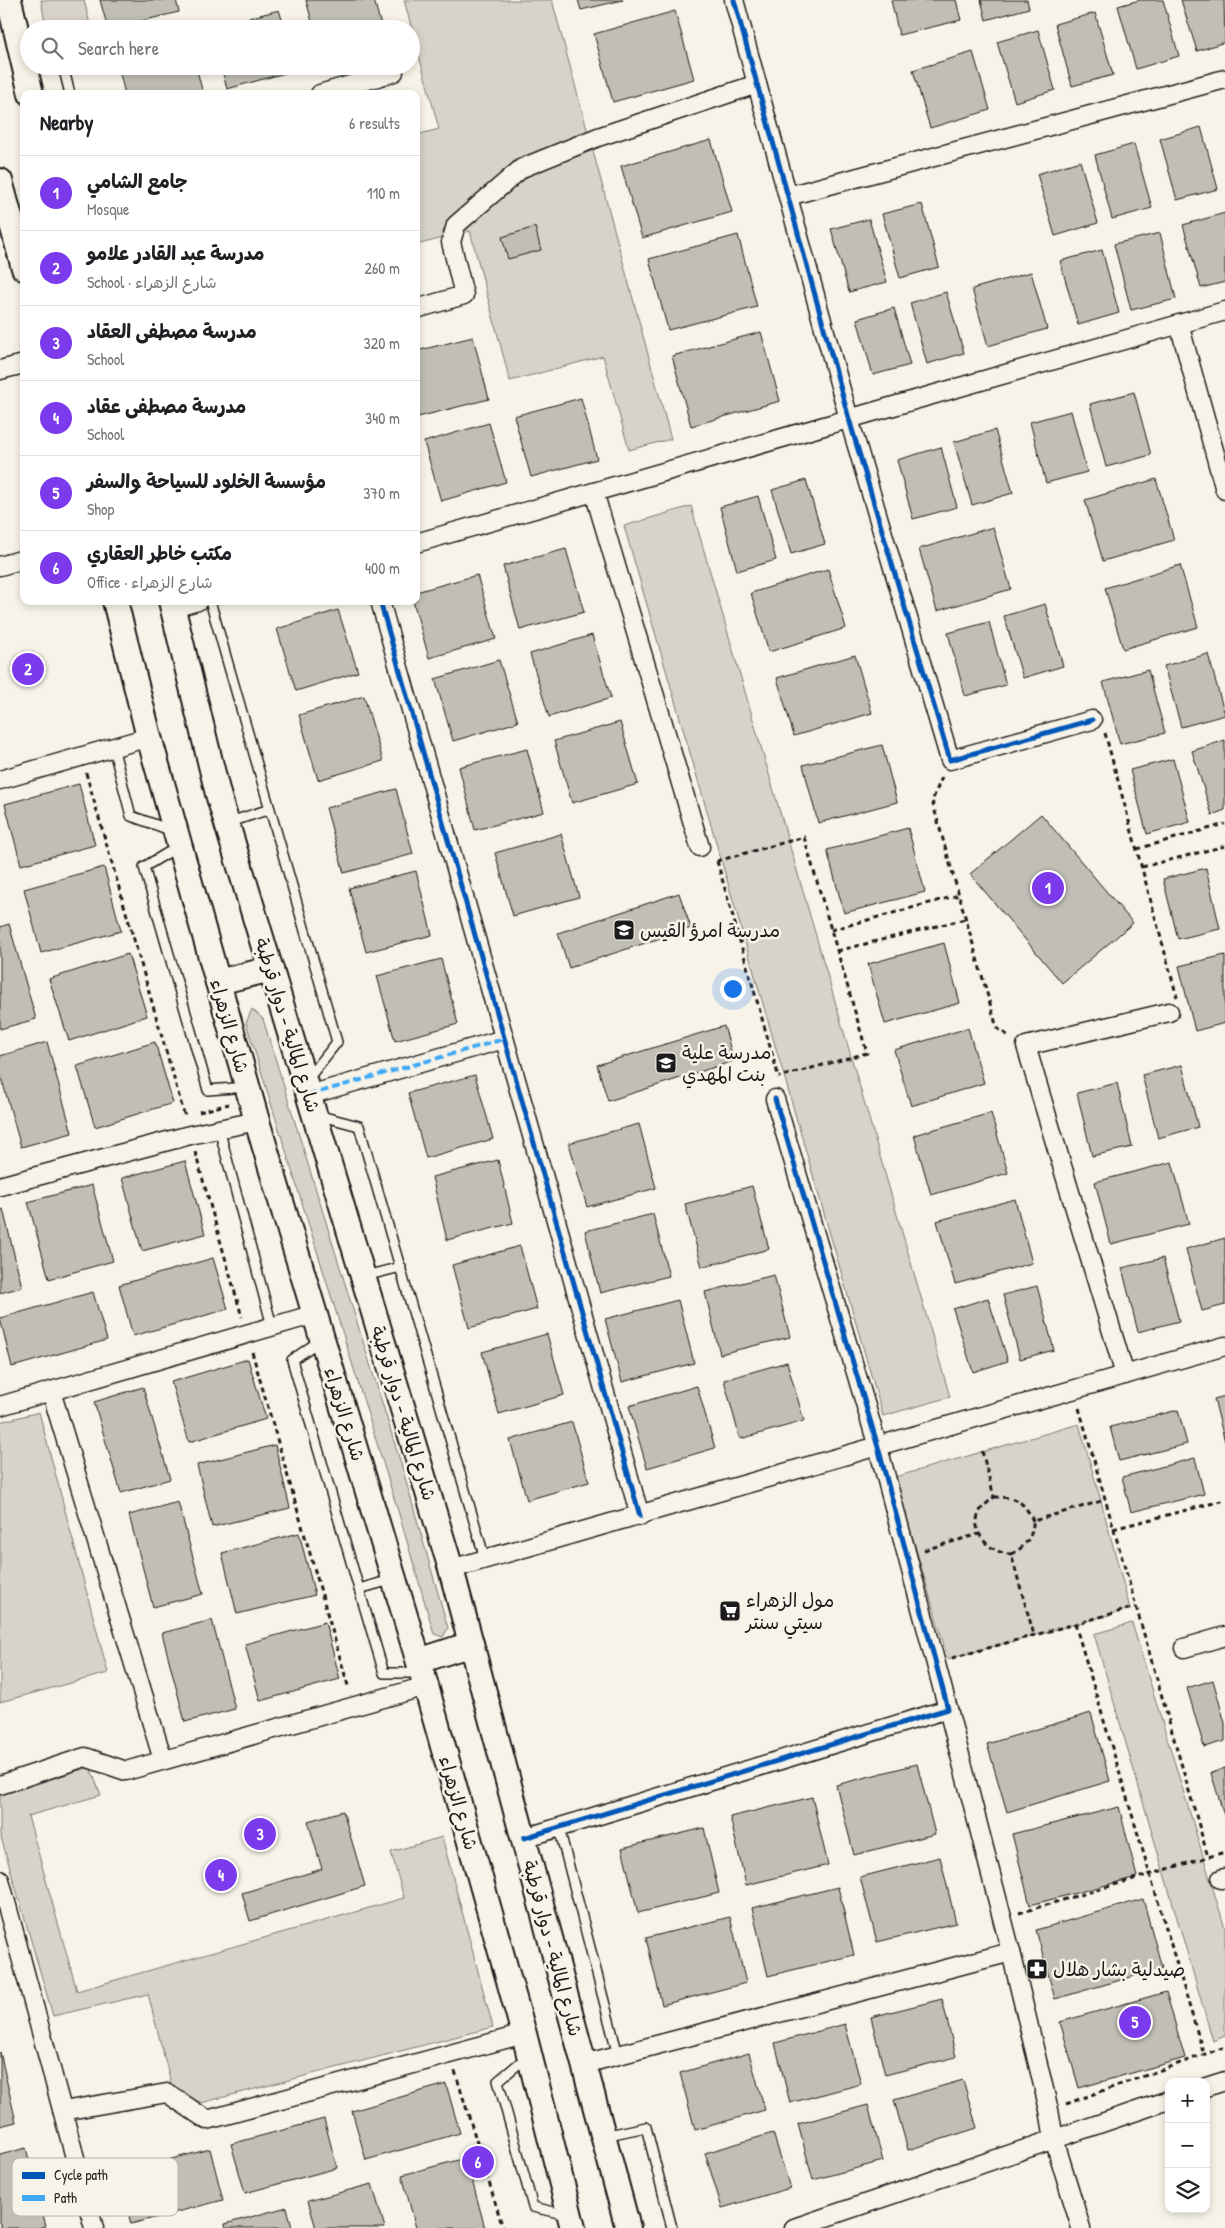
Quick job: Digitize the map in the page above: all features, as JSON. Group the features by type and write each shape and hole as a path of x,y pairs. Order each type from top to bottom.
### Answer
{"main road":[{"path":"9,0 20,32"},
{"path":"28,75 30,90"},
{"path":"0,181 20,254"},
{"name":"شارع الزهراء","path":"116,605 149,737 247,1087 422,1673 526,2044 571,2222"},
{"name":"شارع المالية - دوار قرطبة","path":"172,605 227,823 450,1568 628,2228"},
{"path":"218,982 271,969"},
{"path":"422,1673 471,1644"}],"street":[{"path":"734,0 849,419 950,760 1092,720"},
{"path":"333,90 384,75"},
{"path":"788,196 1225,79"},
{"path":"420,308 464,295 451,242 456,225 522,168 598,137 757,84"},
{"path":"420,542 1225,311"},
{"path":"1179,324 1225,490"},
{"path":"0,370 20,365"},
{"path":"594,492 700,847"},
{"path":"0,566 20,560"},
{"path":"381,605 640,1516"},
{"path":"0,780 149,737"},
{"path":"1125,1375 1026,1046 1169,1012"},
{"path":"309,1097 504,1039"},
{"path":"775,1099 878,1447 1011,1952 1049,2110 1054,2139 1082,2228"},
{"path":"0,1186 190,1135 257,1121"},
{"path":"0,1406 315,1314"},
{"path":"450,1568 640,1516 1225,1346"},
{"path":"51,1391 163,1760"},
{"path":"1184,1648 1225,1636"},
{"path":"0,1785 85,1757 126,1771 354,1707 422,1673"},
{"path":"524,1838 948,1709"},
{"path":"0,1883 75,2158"},
{"path":"584,2064 1011,1952"},
{"path":"63,2111 167,2093 207,2120 450,2054 526,2044"},
{"path":"1210,2086 1225,2081"},
{"path":"794,2228 1165,2101"}],"lane":[{"path":"65,75 69,90"},
{"path":"211,605 337,1042 309,1097 359,1126 485,1559"},
{"path":"113,747 131,816 177,838 144,867 208,1090 247,1087"},
{"path":"227,823 270,809"},
{"path":"219,1129 272,1326"},
{"path":"363,1277 401,1267"},
{"path":"322,1338 292,1360 384,1673 422,1673"},
{"path":"359,1589 394,1579"},
{"path":"559,1828 618,2055"},
{"path":"526,2044 498,2081 533,2207 571,2222"},
{"path":"603,2136 646,2127 672,2228"}],"path":[{"path":"1092,720 1104,730 1177,998 1169,1012"},
{"path":"81,757 354,1707"},
{"path":"950,760 932,801 997,1028 1026,1046"},
{"path":"1137,849 1225,824"},
{"path":"717,861 804,837 867,1053 779,1077"},
{"path":"700,847 712,844 785,1097 775,1099"},
{"path":"1142,867 1225,846"},
{"path":"831,930 959,895"},
{"path":"837,951 965,919"},
{"path":"1074,1390 1208,1857"},
{"path":"982,1452 994,1497"},
{"path":"994,1497 1010,1497 1026,1506 1034,1527 1028,1541 1021,1550 1011,1554 1001,1554 989,1547 979,1534 980,1512 994,1497"},
{"path":"1033,1521 1105,1500"},
{"path":"1113,1529 1225,1500"},
{"path":"906,1555 979,1534"},
{"path":"1011,1554 1034,1636"},
{"path":"935,1663 1136,1607"},
{"path":"1075,1624 1204,2055"},
{"path":"1002,1918 1225,1852"},
{"path":"1049,2110 1225,2047"},
{"path":"450,2054 503,2228"}],"shaded area":[{"path":"41,0 84,0 89,20 44,20"},
{"path":"404,0 552,0 671,439 629,450 603,356 510,381 470,231 420,244 420,134 439,129 420,59 420,20 409,20"},
{"path":"691,506 950,1397 883,1416 624,526"},
{"path":"252,1009 263,1019 401,1464 448,1628 443,1637 434,1634 399,1514 246,1023"},
{"path":"39,1412 108,1673 0,1702 0,1422"},
{"path":"1079,1424 1130,1609 948,1659 895,1477"},
{"path":"1132,1623 1225,1928 1225,2036 1213,2041 1094,1634"},
{"path":"90,1767 101,1795 28,1816 77,1991 404,1898 391,1852 442,1837 493,2027 201,2103 172,2087 148,1994 53,2016 0,1834 0,1795"}],"building":[{"path":"100,0 176,0 179,12 146,20 106,20"},
{"path":"306,0 374,0 380,20 312,20"},
{"path":"578,0 623,0 581,10"},
{"path":"891,0 956,0 961,20 899,35"},
{"path":"981,0 1027,0 1029,8 986,20"},
{"path":"1140,0 1163,0 1179,56 1136,69 1118,6"},
{"path":"1181,0 1224,0 1225,42 1197,51"},
{"path":"279,10 282,20 241,20"},
{"path":"675,11 694,79 613,102 594,34"},
{"path":"1095,13 1113,75 1072,86 1055,24"},
{"path":"1038,30 1055,90 1015,102 997,42"},
{"path":"973,52 990,110 930,128 913,70"},
{"path":"120,75 198,75 202,90 124,90"},
{"path":"223,75 278,75 227,89"},
{"path":"1201,127 1218,189 1177,200 1160,139"},
{"path":"711,140 732,212 642,238 621,166"},
{"path":"1134,144 1152,208 1112,219 1095,155"},
{"path":"1080,161 1098,223 1055,236 1037,174"},
{"path":"922,204 939,267 900,278 882,214"},
{"path":"1225,213 1225,282 1201,288 1183,225"},
{"path":"869,219 887,282 849,292 831,229"},
{"path":"535,227 541,250 508,259 502,237"},
{"path":"1160,233 1176,299 1131,310 1114,244"},
{"path":"738,235 757,307 668,330 649,259"},
{"path":"1102,250 1119,313 1078,325 1060,261"},
{"path":"1031,272 1047,329 988,346 972,289"},
{"path":"946,292 964,353 927,364 910,303"},
{"path":"894,308 910,365 873,375 857,319"},
{"path":"761,332 780,401 691,426 672,356"},
{"path":"473,337 489,399 420,416 420,350"},
{"path":"1134,392 1151,455 1106,467 1090,404"},
{"path":"581,398 597,459 531,477 514,416"},
{"path":"1071,411 1087,472 1046,483 1030,422"},
{"path":"489,423 506,482 441,501 424,442"},
{"path":"995,430 1013,493 972,505 954,442"},
{"path":"941,447 957,507 913,519 897,460"},
{"path":"1156,479 1174,540 1103,561 1085,500"},
{"path":"806,480 825,544 791,554 772,490"},
{"path":"758,496 776,560 737,571 720,507"},
{"path":"993,527 1011,589 937,611 919,549"},
{"path":"566,549 584,612 520,630 503,566"},
{"path":"1180,565 1198,627 1123,649 1105,588"},
{"path":"828,569 846,628 769,652 751,593"},
{"path":"477,575 496,639 429,658 414,605 420,605 420,591"},
{"path":"1045,604 1063,666 1023,678 1004,616"},
{"path":"338,610 358,672 296,691 277,629"},
{"path":"989,622 1006,685 965,696 948,633"},
{"path":"592,635 611,698 549,717 530,654"},
{"path":"1208,654 1225,715 1181,727 1164,666"},
{"path":"855,655 872,713 794,736 777,678"},
{"path":"499,660 518,722 453,741 435,679"},
{"path":"1148,670 1165,733 1120,744 1103,682"},
{"path":"364,696 383,761 318,780 299,715"},
{"path":"620,722 638,784 572,803 554,741"},
{"path":"1225,740 1225,810 1212,815 1192,751"},
{"path":"882,745 897,802 818,823 803,765"},
{"path":"527,749 544,812 475,830 459,767"},
{"path":"1173,759 1190,822 1147,834 1130,770"},
{"path":"79,784 95,845 21,865 5,804"},
{"path":"396,789 413,854 344,873 326,808"},
{"path":"1041,814 1133,923 1062,983 970,874"},
{"path":"908,828 925,892 844,913 827,850"},
{"path":"561,834 579,897 513,916 495,853"},
{"path":"104,867 121,931 41,953 24,889"},
{"path":"1206,868 1220,929 1178,939 1163,879"},
{"path":"416,871 432,935 366,952 349,888"},
{"name":"مدرسة امرؤ القيس","path":"679,893 691,928 569,968 558,933"},
{"path":"9,924 36,1019 0,1029 0,927"},
{"path":"944,943 960,1003 885,1024 868,964"},
{"path":"128,954 147,1016 69,1041 49,979"},
{"path":"1225,955 1225,1023 1195,1031 1179,966"},
{"path":"441,959 458,1024 395,1041 377,976"},
{"name":"مدرسة علية بنت المهدي","path":"724,1026 734,1061 608,1101 597,1065"},
{"path":"968,1028 984,1083 911,1106 894,1050"},
{"path":"47,1042 72,1133 21,1147 0,1073 0,1056"},
{"path":"155,1042 173,1103 95,1127 77,1066"},
{"path":"1182,1065 1198,1127 1158,1138 1142,1075"},
{"path":"475,1075 493,1139 426,1158 408,1093"},
{"path":"1117,1083 1132,1147 1092,1156 1077,1093"},
{"path":"991,1113 1008,1173 931,1195 914,1135"},
{"path":"639,1124 656,1188 587,1207 569,1143"},
{"path":"498,1160 513,1223 447,1240 432,1177"},
{"path":"185,1161 205,1234 142,1251 122,1178"},
{"path":"1172,1162 1189,1224 1111,1244 1095,1182"},
{"path":"92,1185 113,1261 49,1279 28,1202"},
{"path":"752,1186 769,1249 702,1267 685,1204"},
{"path":"1015,1199 1032,1263 955,1284 937,1221"},
{"path":"3,1209 22,1287 0,1293 0,1210"},
{"path":"653,1214 669,1276 600,1293 585,1231"},
{"path":"1225,1238 1225,1305 1202,1311 1186,1249"},
{"path":"520,1246 537,1309 469,1328 452,1265"},
{"path":"213,1258 228,1309 133,1336 119,1285"},
{"path":"1163,1258 1179,1321 1138,1332 1122,1268"},
{"path":"774,1275 790,1337 720,1354 705,1292"},
{"path":"1037,1286 1054,1350 1020,1359 1003,1295"},
{"path":"93,1292 107,1340 12,1367 0,1318"},
{"path":"988,1298 1008,1361 973,1372 953,1309"},
{"path":"678,1300 694,1363 622,1382 605,1319"},
{"path":"547,1334 564,1395 499,1414 482,1352"},
{"path":"248,1359 266,1419 189,1442 171,1382"},
{"path":"787,1362 804,1421 740,1439 724,1380"},
{"path":"697,1386 715,1448 647,1468 629,1406"},
{"path":"143,1387 170,1479 121,1493 94,1402"},
{"path":"1225,1396 1225,1442 1214,1399"},
{"path":"1178,1410 1187,1444 1119,1461 1110,1427"},
{"path":"572,1422 589,1482 527,1500 510,1440"},
{"path":"275,1445 290,1508 212,1527 197,1465"},
{"path":"1195,1458 1204,1494 1131,1512 1122,1477"},
{"path":"178,1502 203,1594 153,1607 129,1515"},
{"path":"299,1533 315,1595 237,1614 222,1553"},
{"path":"212,1620 235,1709 185,1722 162,1633"},
{"path":"325,1622 340,1679 260,1701 245,1644"},
{"path":"1213,1680 1225,1723 1225,1741 1204,1747 1187,1688"},
{"path":"1091,1713 1110,1781 1007,1812 987,1744"},
{"path":"917,1764 935,1834 854,1855 836,1785"},
{"path":"1225,1768 1225,1818 1211,1773"},
{"path":"812,1797 828,1865 746,1885 730,1817"},
{"path":"1119,1807 1137,1877 1030,1905 1012,1834"},
{"path":"343,1811 365,1886 250,1921 242,1893 322,1869 308,1821"},
{"path":"704,1828 719,1893 638,1913 622,1848"},
{"path":"940,1857 956,1923 877,1942 860,1877"},
{"path":"838,1887 854,1955 768,1976 752,1908"},
{"path":"1143,1899 1162,1968 1055,1999 1036,1930"},
{"path":"730,1917 746,1983 662,2005 646,1938"},
{"path":"1166,1992 1185,2058 1079,2088 1060,2022"},
{"path":"942,1999 956,2057 885,2075 871,2017"},
{"path":"845,2024 861,2084 790,2103 775,2043"},
{"path":"0,2052 16,2122 0,2126"},
{"path":"749,2053 765,2110 695,2130 680,2073"},
{"path":"963,2080 977,2128 908,2150 894,2100"},
{"path":"446,2084 460,2133 366,2160 352,2111"},
{"path":"868,2105 883,2161 813,2180 798,2124"},
{"path":"324,2119 337,2168 245,2193 231,2144"},
{"path":"773,2133 790,2188 722,2208 705,2153"},
{"path":"26,2148 29,2158 12,2158 12,2216 43,2216 46,2226 38,2228 0,2228 0,2155"},
{"path":"210,2149 223,2200 178,2212 178,2158 176,2158"},
{"path":"466,2158 485,2228 416,2228 402,2175"},
{"path":"372,2184 385,2228 316,2228 308,2201"},
{"path":"287,2207 292,2228 226,2228 225,2224"},
{"path":"129,2216 162,2216 131,2224"}],"marked path":[{"path":"309,1095 504,1039"}],"cycle path":[{"path":"734,0 849,419 950,760 1092,720"},
{"path":"381,605 640,1516"},
{"path":"524,1838 948,1709 878,1447 775,1099"}],"place":[{"name":"مدرسة عبد القادر علامو","path":"28,669"},
{"name":"جامع الشامي","path":"1048,888"},
{"name":"مدرسة امرؤ القيس","path":"624,930"},
{"name":"مدرسة علية بنت المهدي","path":"666,1063"},
{"name":"مول الزهراء سيتي سنتر","path":"730,1611"},
{"name":"مدرسة مصطفى العقاد","path":"260,1834"},
{"name":"مدرسة مصطفى عقاد","path":"221,1875"},
{"name":"صيدلية بشار هلال","path":"1037,1969"},
{"name":"مؤسسة الخلود للسياحة والسفر","path":"1135,2022"},
{"name":"مكتب خاطر العقاري","path":"478,2162"}]}
